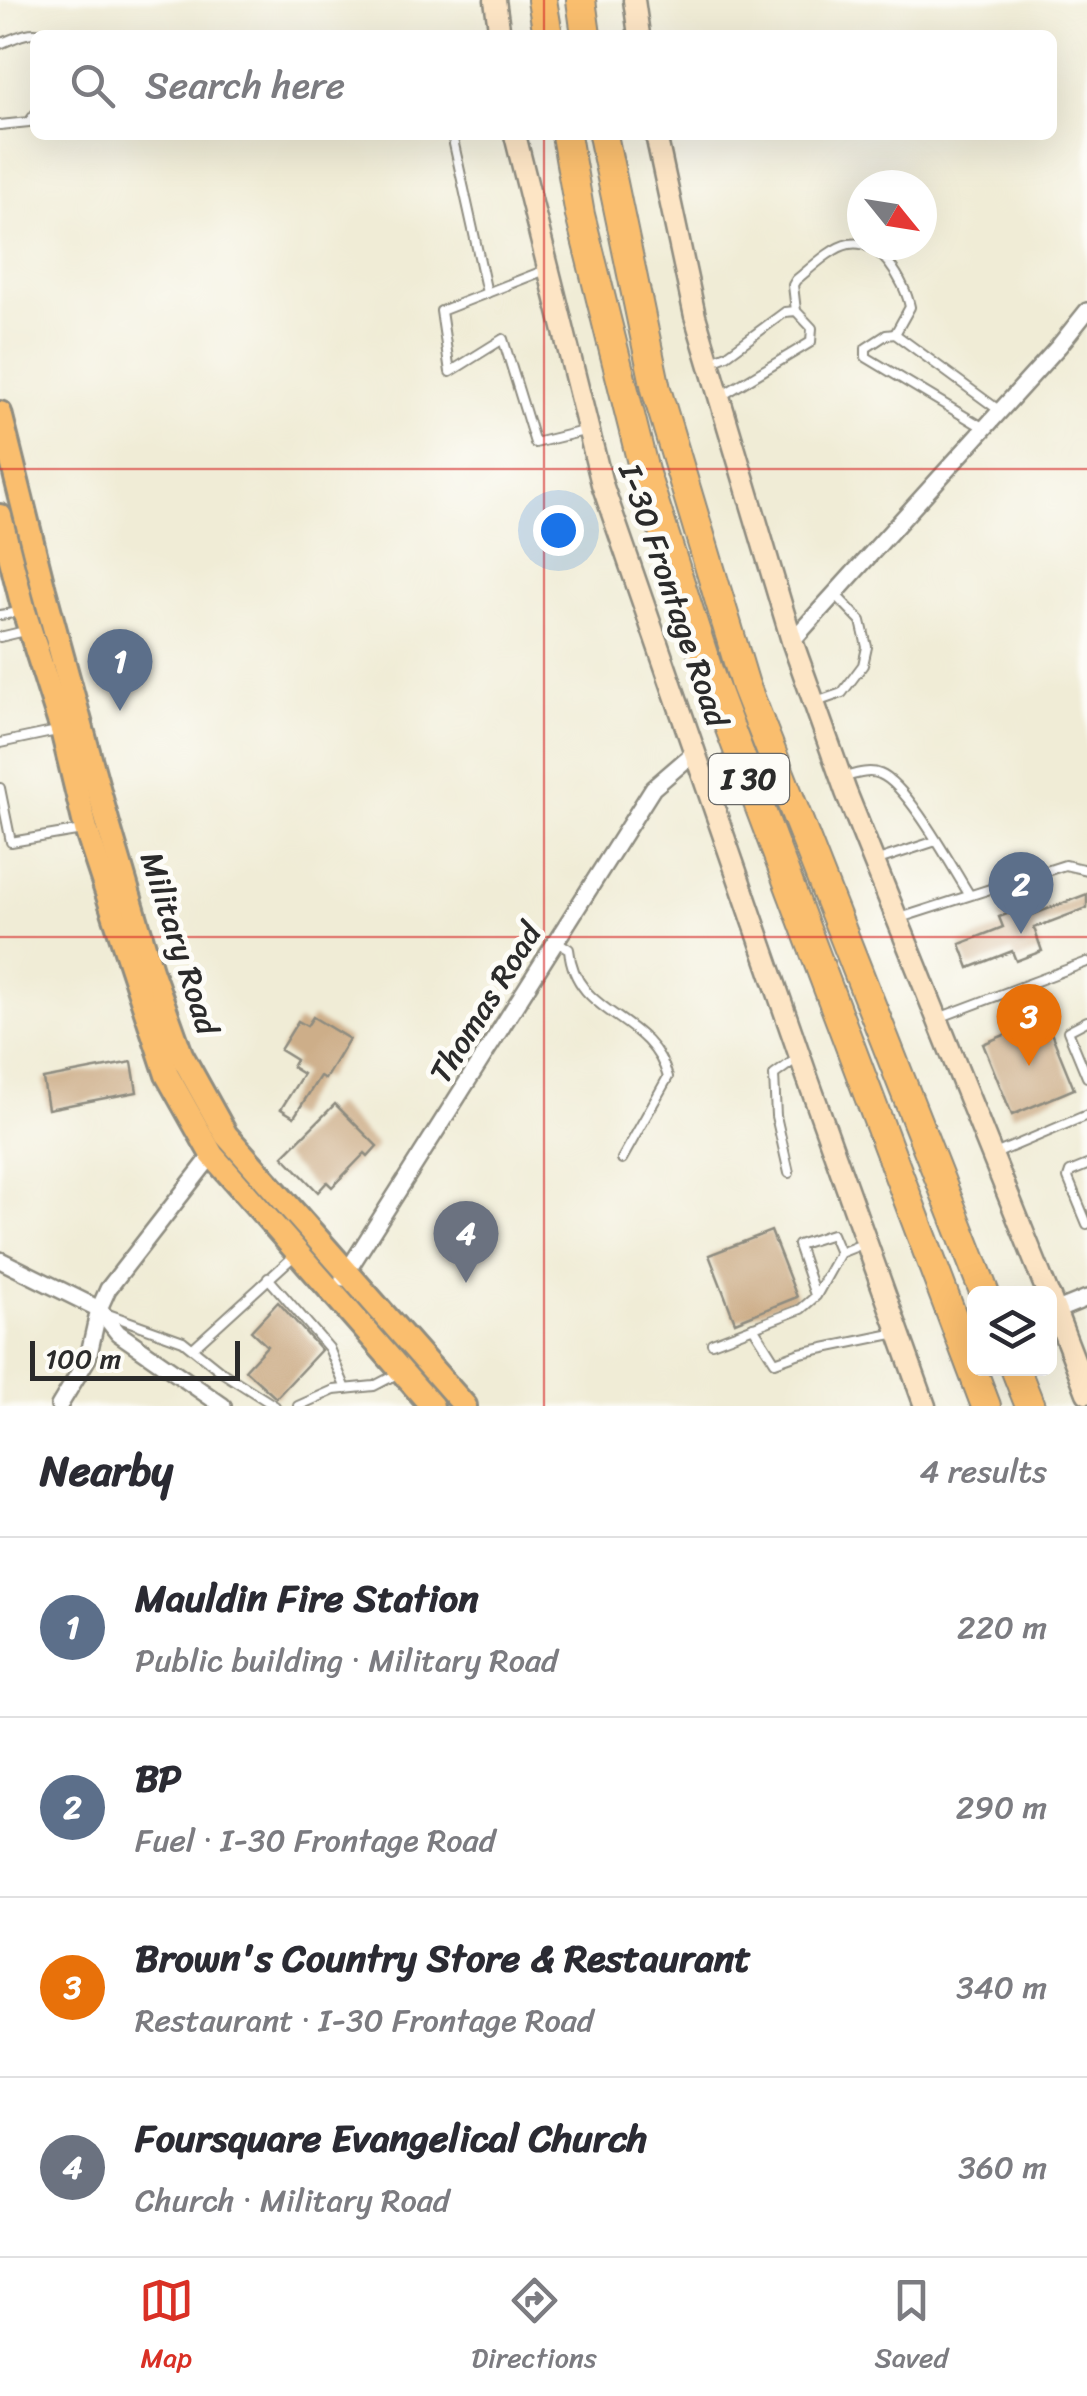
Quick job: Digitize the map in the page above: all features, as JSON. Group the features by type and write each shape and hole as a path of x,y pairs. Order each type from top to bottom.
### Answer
{"highway":[{"path":"542,0 547,30"},
{"path":"581,0 585,30"},
{"name":"I 30","path":"567,140 580,215 644,471 709,673 986,1406"},
{"name":"I 30","path":"605,140 656,389 744,685 982,1286"},
{"path":"1018,1376 1030,1406"}],"main road":[{"path":"495,0 499,30"},
{"path":"634,0 638,30"},
{"name":"I-30 Frontage Road","path":"516,140 602,484 924,1406"},
{"path":"657,140 695,316 792,640 841,778 1045,1286"},
{"name":"Military Road","path":"0,412 44,590 72,726 86,830 167,1075 212,1155 432,1406"},
{"name":"Military Road","path":"0,516 4,553 27,620 72,726 181,1054 226,1135 466,1406"},
{"path":"1057,1316 1087,1393"}],"street":[{"path":"792,640 1087,311"},
{"name":"Thomas Road","path":"332,1293 653,788 696,752"},
{"path":"58,1406 88,1358 108,1288 212,1155"},
{"path":"0,1260 99,1309 118,1333 223,1406"},
{"path":"1057,1300 1087,1298"}],"lane":[{"path":"0,44 30,33"},
{"path":"0,125 30,120"},
{"path":"453,140 487,292"},
{"path":"719,397 812,342 812,328 796,310 793,285 845,244 881,253 908,296 910,308 895,334"},
{"path":"548,269 441,311 450,372 503,339 534,443 589,430"},
{"path":"709,363 728,355 785,312 796,310"},
{"path":"985,428 866,357 866,348 886,335 895,334 1000,412"},
{"path":"815,703 842,693 863,665 867,647 861,621 835,594"},
{"path":"0,615 27,620"},
{"path":"0,637 27,620"},
{"path":"0,744 72,726"},
{"path":"841,778 863,772 879,773 899,787 969,894"},
{"path":"0,788 11,842 86,830"},
{"path":"874,862 936,841"},
{"path":"897,919 1064,865 1087,870"},
{"path":"556,941 569,949 571,971 584,992 628,1022 662,1057 668,1077 622,1160"},
{"path":"937,1018 1087,962"},
{"path":"1087,1022 1068,1031 1087,1077"},
{"path":"788,1174 776,1116 774,1074 800,1056"},
{"path":"992,1155 1087,1115"},
{"path":"1087,1164 1070,1172 1068,1178 1087,1224"},
{"path":"816,1296 798,1245 832,1234 840,1253"},
{"path":"712,1343 802,1309 816,1296 840,1253 865,1243"},
{"path":"193,1348 298,1254"},
{"path":"268,1278 329,1348 346,1388"},
{"path":"99,1309 183,1341 222,1373 275,1406"},
{"path":"753,1328 775,1362 896,1333"},
{"path":"298,1406 334,1390 374,1386 401,1371"}],"building":[{"path":"1087,894 1087,908 1034,928 1042,951 1016,961 1012,951 969,968 960,944 1003,927 999,917 1026,907 1029,916"},
{"path":"313,1017 349,1039 325,1079 320,1076 294,1117 281,1109 303,1074 292,1067 296,1060 280,1050 298,1021 307,1026"},
{"path":"1045,1018 1074,1089 1012,1115 983,1044"},
{"path":"132,1062 137,1092 48,1109 43,1079"},
{"path":"335,1104 377,1146 332,1187 327,1182 318,1192 283,1156"},
{"path":"771,1231 797,1297 735,1322 709,1255"},
{"path":"278,1302 321,1350 276,1398 245,1370 267,1346 251,1331"}],"place":[{"name":"Mauldin Fire Station","path":"120,711"},
{"name":"BP","path":"1021,934"},
{"name":"Brown's Country Store & Restaurant","path":"1029,1066"},
{"name":"Foursquare Evangelical Church","path":"466,1283"}]}
